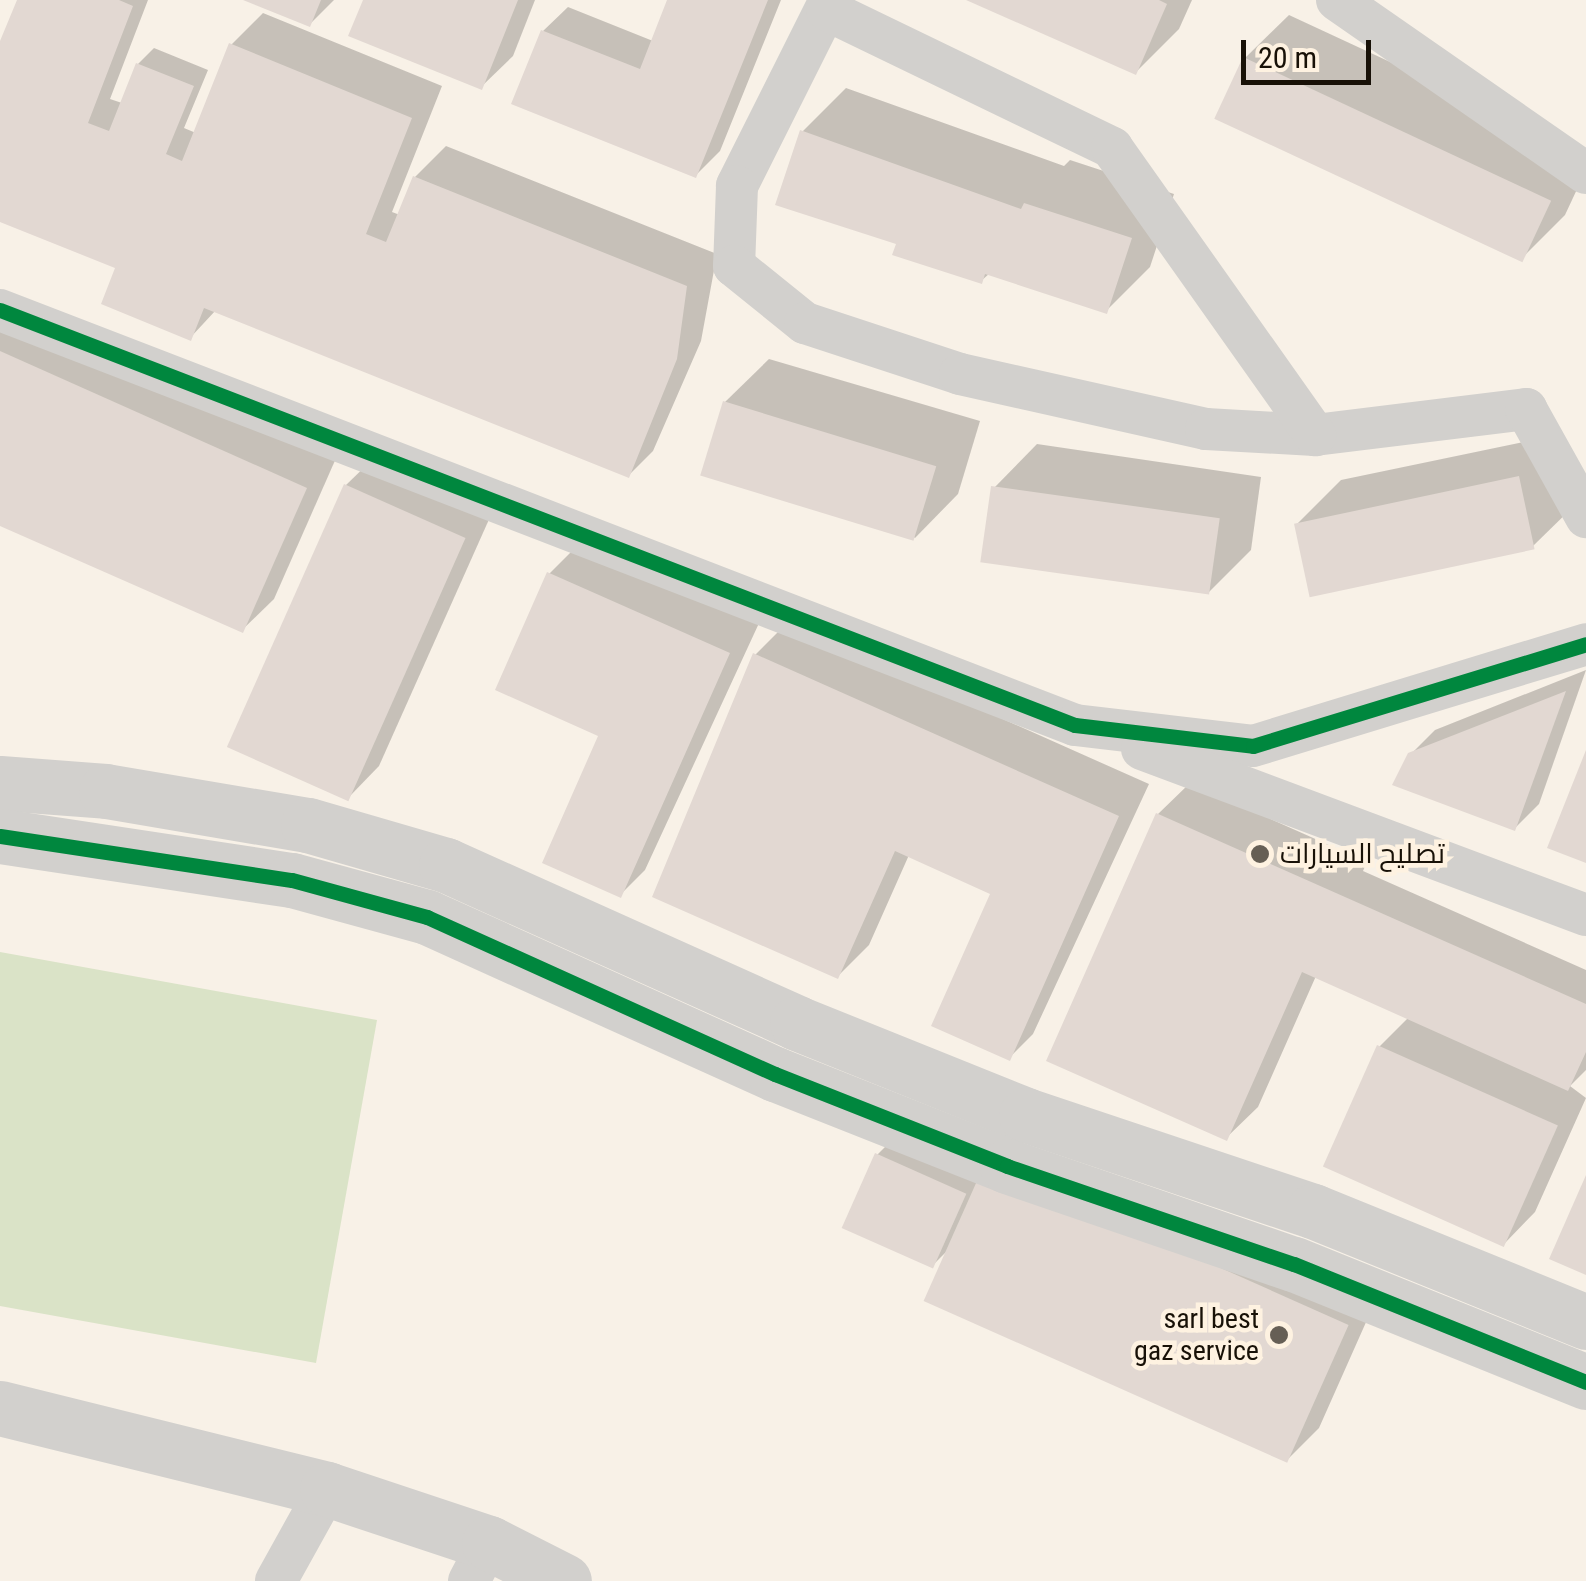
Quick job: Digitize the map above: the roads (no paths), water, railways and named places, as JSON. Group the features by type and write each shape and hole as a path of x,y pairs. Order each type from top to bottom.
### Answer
{"street":[{"path":"1337,0 1586,173"},
{"path":"1315,435 1112,148 829,5 737,186 734,266 805,324 960,374 1206,429 1315,435 1526,409 1586,518"},
{"path":"0,310 1075,724 1586,915"},
{"path":"1075,724 1254,746 1586,644"},
{"path":"0,770 72,788"},
{"path":"0,782 72,788 308,825 446,865 850,1044 1026,1114 1313,1212 1586,1322"},
{"path":"292,880 308,825"},
{"path":"0,836 292,880 427,917 793,1081 1007,1166 1294,1264 1586,1382"},
{"path":"0,1408 327,1488 479,1562 564,1581"},
{"path":"276,1581 327,1488"}],"place":[{"name":"تصليح السيارات","path":"1260,854"},
{"name":"sarl best gaz service","path":"1279,1335"}]}
